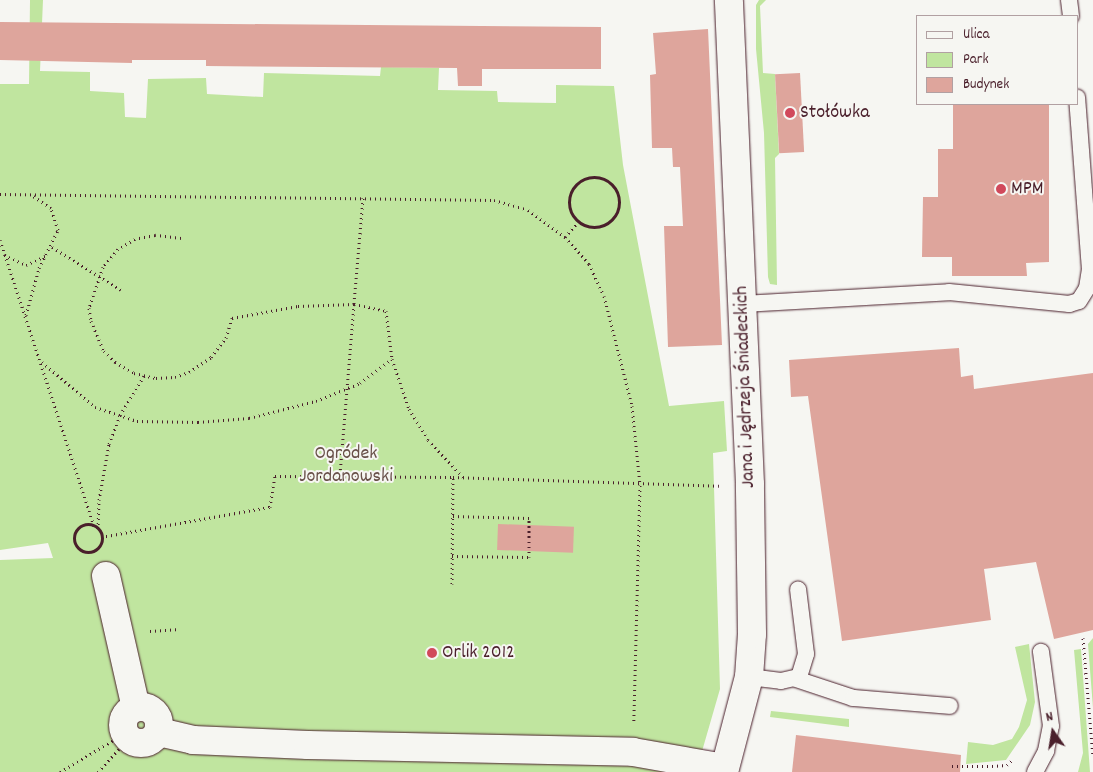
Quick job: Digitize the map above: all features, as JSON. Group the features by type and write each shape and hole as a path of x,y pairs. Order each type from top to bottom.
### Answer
{"street":[{"name":"Jana i Jędrzeja Śniadeckich","path":"725,770 749,677 750,484 730,0"},
{"path":"106,576 136,708"},
{"path":"136,708 148,708 157,715 159,732 146,743 126,736 126,714 136,708"},
{"path":"159,732 193,740 308,746 633,752 725,770"}],"lane":[{"path":"1070,0 1071,15"},
{"path":"742,304 948,292 1069,304 1079,301 1087,288 1090,270 1078,105"},
{"path":"796,679 806,654 798,589"},
{"path":"1035,772 1046,751 1051,726 1041,652"},
{"path":"749,677 796,679 854,698 950,706"}],"path":[{"path":"588,177 611,183 619,196 614,218 601,226 578,222 570,209 569,200 575,186 588,177"},
{"path":"0,194 32,196 363,198 508,203 528,210 565,236 589,264 613,321 632,406 640,485 633,752"},
{"path":"26,316 32,288 58,230 56,219 50,208 32,196"},
{"path":"340,476 363,198"},
{"path":"565,236 578,222"},
{"path":"181,238 155,235 135,239 118,249 99,275 89,308 98,340 115,362 144,376 182,375 204,363 222,345 232,318 298,306 354,304 386,311 392,359 401,389 419,427 463,477"},
{"path":"0,240 96,527 101,537"},
{"path":"52,247 121,290"},
{"path":"4,255 26,265 48,254"},
{"path":"42,362 95,407 137,420 198,422 249,418 292,409 347,389 392,359"},
{"path":"96,527 103,468 120,416 144,376"},
{"path":"101,537 270,507 275,476 463,477 714,487 750,484"},
{"path":"452,477 452,584"},
{"path":"452,516 529,518 529,557 452,556"},
{"path":"96,527 85,524 77,529 74,538 77,547 85,552 94,550 101,537"},
{"path":"1083,638 1093,756"},
{"path":"60,772 126,736"},
{"path":"98,772 126,736"},
{"path":"952,766 1005,765 1016,752"}],"green space":[{"name":"Ogródek Jordanowski","path":"30,0 43,0 40,71 90,72 90,91 124,93 125,117 146,118 148,79 206,78 207,94 263,97 264,73 380,76 381,67 439,68 438,90 497,91 498,102 556,103 556,85 614,86 623,165 669,406 724,401 727,451 713,453 720,689 696,772 0,772 0,560 53,558 48,543 0,550 0,84 29,84"},
{"path":"759,0 766,0 760,6 763,73 775,74 779,154 775,158 777,285 770,284 768,277 764,133 756,49 756,5"},
{"path":"1093,638 1093,708 1088,644"},
{"path":"1029,644 1035,702 1030,725 1006,760 966,764 968,742 993,745 1012,739 1019,727 1027,700 1015,647"},
{"path":"1081,649 1090,772 1078,772 1083,753 1074,650"},
{"path":"771,711 849,719 849,727 770,717"}],"building":[{"path":"0,22 601,27 601,69 482,69 482,86 458,86 457,68 206,66 206,60 132,60 132,63 0,60"},
{"path":"708,29 722,345 668,347 664,226 683,226 680,167 673,167 672,148 652,148 650,75 656,74 653,33"},
{"name":"Stołówka","path":"800,73 804,152 779,153 775,74"},
{"name":"MPM","path":"953,105 1049,105 1049,262 1026,263 1027,276 952,276 952,257 922,257 923,197 938,197 938,149 953,149"},
{"path":"959,348 961,377 973,375 974,389 1093,373 1093,630 1054,639 1036,562 984,569 991,620 842,641 808,396 791,397 789,360"},
{"path":"498,524 574,527 573,553 497,550"},
{"path":"796,735 961,755 960,772 792,772"}],"place":[{"name":"Stołówka","path":"790,113"},
{"name":"MPM","path":"1001,189"},
{"name":"Orlik 2012","path":"432,653"}]}
